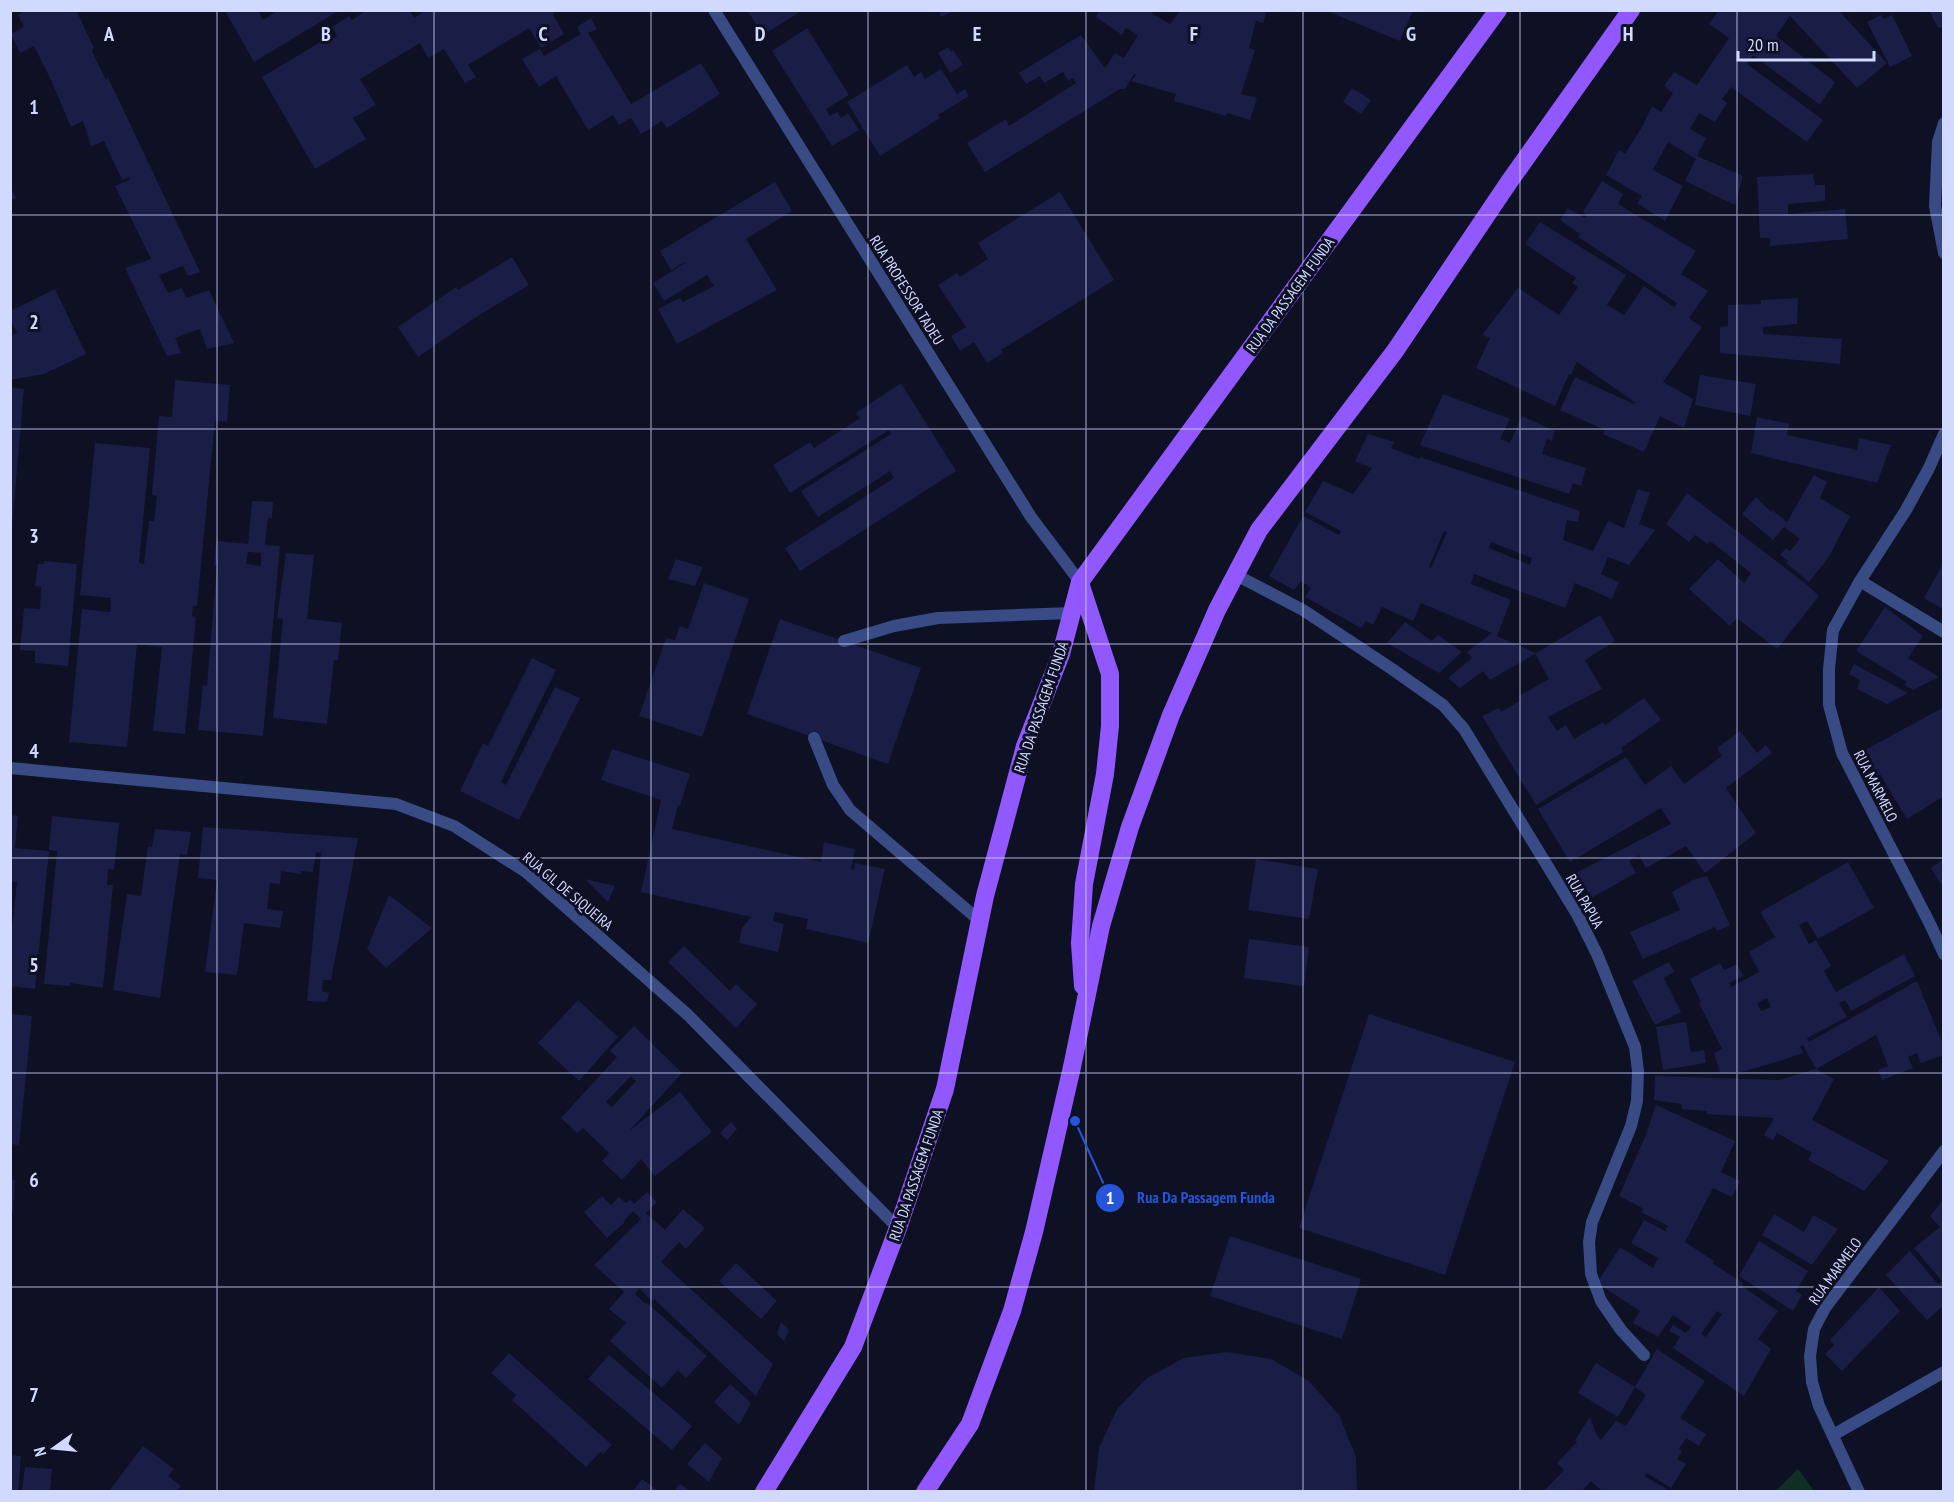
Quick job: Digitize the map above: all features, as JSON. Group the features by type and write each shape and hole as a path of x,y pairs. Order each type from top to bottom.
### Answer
{"main road":[{"name":"RUA DA PASSAGEM FUNDA","path":"764,1491 853,1347 898,1228 945,1089 980,921 1025,746 1061,654 1080,582 1497,10"},
{"path":"924,1491 969,1424 1012,1311 1034,1232 1101,926 1130,827 1171,715 1217,610 1258,530 1395,351 1509,182 1631,10"},
{"path":"1080,582 1110,674 1110,726 1105,774 1084,884 1080,943 1085,1005"}],"street":[{"name":"RUA PROFESSOR TADEU","path":"714,10 1031,517 1080,582"},
{"path":"1944,123 1938,142 1935,206 1944,253"},
{"name":"RUA MARMELO","path":"1944,434 1906,510 1860,581 1833,630 1829,669 1830,705 1842,753 1944,954"},
{"name":"RUA PAPUA","path":"1236,575 1304,610 1443,705 1464,729 1578,916 1597,954 1635,1047 1638,1071 1637,1101 1631,1126 1592,1222 1589,1242 1591,1274 1601,1301 1621,1330 1644,1355"},
{"path":"1860,581 1944,632"},
{"path":"844,641 894,626 938,618 1072,613"},
{"path":"814,738 833,785 850,810 980,921"},
{"name":"RUA GIL DE SIQUEIRA","path":"10,768 396,804 453,826 526,872 688,1015 898,1228"},
{"name":"RUA MARMELO","path":"1858,1491 1819,1406 1812,1382 1810,1356 1814,1329 1825,1308 1944,1151"},
{"path":"1833,1435 1944,1372"}],"green space":[{"path":"1798,1469 1814,1491 1776,1491"}],"building":[{"path":"21,10 76,10 94,48 92,50 95,58 115,92 200,272 188,276 183,266 159,275 168,293 182,288 186,298 209,290 234,343 207,349 200,329 175,338 181,353 167,356 125,268 151,259 115,186 129,180 129,177 122,180 104,141 91,146 83,121 71,127 34,46 20,53 11,34 24,27 18,15 22,13"},
{"path":"226,10 258,10 263,20 279,10 340,10 254,62"},
{"path":"367,10 409,10 414,18 427,10 468,10 469,13 474,10 558,10 553,14 564,34 541,48 529,28 468,65 476,77 465,83 444,49 428,58 420,43 360,79 376,105 353,118 366,139 315,169 262,77 322,41 323,44 337,36 332,27 349,16 352,20"},
{"path":"747,10 803,10 763,35"},
{"path":"939,10 955,10 941,17"},
{"path":"1100,10 1154,10 1152,14 1170,24 1181,10 1267,10 1263,23 1256,21 1249,48 1255,50 1241,94 1257,98 1250,120 1227,113 1226,116 1174,101 1176,94 1131,81 1136,75 1134,74 1125,89 1120,89 985,172 967,143 1006,119 1009,126 1076,83 1073,78 1068,81 1063,72 1044,83 1040,76 1026,84 1019,73 1081,35 1105,68 1115,53 1124,58 1138,35 1126,28 1122,35 1096,17"},
{"path":"1324,10 1413,10 1400,41"},
{"path":"1719,10 1783,10 1786,12 1787,10 1838,10 1887,63 1857,88 1790,16 1776,36 1835,82 1820,105 1753,55 1747,64 1823,120 1807,142 1731,87 1722,99 1727,103 1715,122 1699,113 1690,129 1706,138 1697,156 1743,176 1735,205 1685,181 1696,159 1668,142 1653,170 1683,186 1665,221 1637,203 1642,196 1606,175 1619,150 1625,154 1652,106 1661,112 1673,93 1664,86 1674,72 1697,85 1729,38 1709,24"},
{"path":"1929,10 1944,10 1944,26 1938,28"},
{"path":"1881,15 1884,19 1892,15 1912,56 1890,67 1867,22"},
{"path":"591,18 597,29 588,33 631,104 701,63 720,94 667,128 662,121 641,134 631,118 619,125 613,115 588,130 556,76 539,87 522,59 540,49 544,56 581,34 577,27"},
{"path":"807,28 849,95 826,109 830,116 837,112 841,118 848,113 859,130 832,146 772,51"},
{"path":"948,47 951,52 953,50 963,65 950,73 938,53"},
{"path":"907,65 914,77 921,72 925,79 941,69 957,94 965,89 969,96 938,115 940,118 880,156 847,102"},
{"path":"1352,88 1371,100 1361,114 1343,102"},
{"path":"1813,174 1815,185 1825,185 1825,201 1788,204 1788,214 1845,209 1848,239 1770,246 1770,238 1760,238 1757,177"},
{"path":"1602,181 1623,194 1618,204 1696,251 1681,274 1708,291 1689,318 1702,327 1663,382 1693,399 1684,428 1660,416 1644,452 1603,434 1605,430 1560,410 1575,377 1636,403 1577,362 1555,406 1476,368 1490,338 1482,335 1518,288 1559,315 1578,287 1572,283 1576,278 1525,244 1540,222 1626,275 1607,305 1624,315 1644,286 1674,307 1677,303 1578,237 1580,234 1560,220 1568,208 1585,218 1587,215 1583,212"},
{"path":"775,182 792,211 746,239 777,290 677,344 658,309 680,298 683,302 714,286 707,275 664,301 653,283 685,262 671,270 660,251"},
{"path":"10,186 16,198 10,201"},
{"path":"1060,192 1114,280 1001,350 1003,353 987,363 974,342 960,351 951,336 966,327 938,285 957,273 960,277 988,259 978,243"},
{"path":"512,257 529,285 473,319 418,357 398,327 456,287 458,290"},
{"path":"55,289 86,354 44,374 10,380 10,336 17,333 10,318 10,311"},
{"path":"1798,298 1797,324 1763,327 1763,334 1842,339 1840,364 1720,353 1720,327 1728,326 1728,305 1761,304 1761,300"},
{"path":"1700,375 1756,384 1750,416 1695,405"},
{"path":"175,380 230,385 227,422 215,421 197,606 193,606 192,616 196,617 185,734 153,731 162,647 137,644 127,747 69,742 82,609 110,612 111,598 80,595 95,443 150,448 139,563 144,564 149,521 154,521 157,496 152,495 159,416 172,417"},
{"path":"901,383 956,471 800,571 785,548 894,478 890,471 818,517 801,491 891,434 889,430 790,493 773,465 810,442 814,448 860,418 856,413"},
{"path":"10,387 24,389 12,526 10,526"},
{"path":"1443,394 1510,419 1500,439 1510,443 1522,416 1555,431 1552,441 1547,439 1542,454 1586,468 1581,486 1573,483 1569,494 1420,445"},
{"path":"1757,417 1789,424 1787,435 1857,450 1859,438 1891,445 1877,483 1751,453"},
{"path":"1368,434 1394,442 1391,448 1419,459 1420,457 1580,511 1578,522 1567,520 1563,540 1593,551 1608,521 1624,528 1638,489 1650,493 1639,524 1655,530 1629,565 1608,557 1601,574 1619,582 1612,599 1575,583 1565,608 1474,574 1471,584 1511,600 1497,636 1536,653 1600,615 1615,641 1585,660 1602,689 1548,717 1557,731 1566,725 1574,739 1603,722 1605,725 1644,698 1661,720 1621,748 1623,752 1536,805 1482,716 1499,708 1501,712 1521,700 1519,696 1549,679 1535,654 1490,680 1483,671 1460,688 1448,678 1472,658 1467,652 1492,633 1421,603 1413,621 1382,607 1373,625 1366,621 1361,628 1305,597 1311,588 1301,581 1294,590 1269,576 1303,516 1339,535 1341,531 1305,512 1323,481 1353,494 1372,468 1355,461","holes":["1444,531 1447,532 1431,568 1429,567","1491,542 1532,558 1530,565 1489,548"]},
{"path":"1814,475 1827,482 1820,498 1850,516 1829,557 1809,582 1780,555 1786,548 1790,551 1800,539 1784,527 1773,540 1742,514 1756,497 1771,512 1772,510 1787,522"},
{"path":"1687,493 1819,596 1777,649 1737,618 1730,626 1689,589 1718,559 1744,583 1751,573 1710,541 1708,544 1695,535 1689,542 1666,524"},
{"path":"252,501 273,502 272,518 268,518 265,545 280,546 263,736 198,730 203,685 207,686 217,565 214,565 216,541 248,544","holes":["248,552 261,553 261,566 246,564"]},
{"path":"286,553 314,555 307,619 342,623 338,660 334,660 327,724 273,718 283,619 277,618"},
{"path":"676,559 703,567 695,586 668,579"},
{"path":"44,561 77,564 68,666 35,663 35,651 20,650 24,608 40,609 41,587 35,586 38,564 44,564"},
{"path":"1944,562 1944,610 1924,598"},
{"path":"704,583 749,599 702,737 639,716 666,638 675,640 680,626 688,629"},
{"path":"1885,607 1923,636 1908,658 1939,677 1913,690 1904,685 1907,682 1856,651"},
{"path":"780,619 921,668 888,764 747,714"},
{"path":"1405,622 1432,641 1438,635 1462,652 1439,673 1387,643"},
{"path":"532,658 556,670 501,782 506,785 555,687 580,698 519,820 460,791 483,743 488,746"},
{"path":"1854,664 1908,693 1887,704 1857,689 1860,680 1849,674"},
{"path":"1944,707 1944,796 1907,819 1880,774 1872,780 1856,755"},
{"path":"1740,731 1757,753 1766,745 1772,753 1726,788 1756,833 1705,873 1686,846 1646,868 1639,855 1629,861 1636,873 1591,898 1576,873 1671,824 1661,808 1570,862 1538,809 1626,757 1645,785 1671,766 1684,784 1722,756 1717,748"},
{"path":"612,749 690,774 672,829 821,862 824,842 855,849 851,869 854,870 855,863 885,869 868,943 806,929 808,919 775,912 773,921 784,924 778,952 739,943 742,928 751,917 641,892 661,800 601,780"},
{"path":"10,815 18,816 15,848 49,851 35,989 10,986 10,948 17,882 10,881"},
{"path":"52,816 119,823 114,870 108,869 107,885 113,885 103,988 70,983 70,986 44,984 57,851 49,850"},
{"path":"203,827 358,838 331,980 323,980 322,991 329,993 327,1002 307,1001 321,853 316,852 313,872 301,871 301,874 281,871 280,884 270,883 267,909 283,911 280,928 244,923 237,975 205,972 217,880 198,878"},
{"path":"155,829 191,832 187,855 180,854 160,998 113,990 127,894 141,896 148,846 152,847"},
{"path":"1256,859 1318,869 1309,919 1248,910"},
{"path":"1944,859 1944,889 1931,868"},
{"path":"1848,862 1874,908 1818,939 1807,921 1799,925 1809,944 1816,940 1831,966 1824,971 1836,992 1904,954 1915,976 1851,1011 1845,1000 1839,1003 1847,1017 1807,1038 1809,1042 1917,981 1944,1047 1944,1055 1921,1063 1917,1053 1908,1057 1913,1068 1882,1080 1878,1070 1888,1066 1876,1035 1816,1069 1803,1045 1800,1047 1803,1053 1777,1062 1741,1072 1720,1073 1714,1053 1722,1049 1690,979 1720,963 1724,970 1737,964 1743,976 1729,983 1731,987 1759,972 1749,952 1775,937 1760,912","holes":["1767,998 1771,1007 1761,1011 1757,1003"]},
{"path":"1707,876 1730,925 1717,931 1715,927 1643,959 1630,932 1680,910 1672,892 1693,880"},
{"path":"585,879 615,886 608,902"},
{"path":"389,895 432,928 386,968 367,949"},
{"path":"1249,939 1309,947 1304,986 1244,978"},
{"path":"684,946 730,991 736,984 757,1004 736,1028 668,962"},
{"path":"1669,962 1674,972 1664,978 1681,1012 1655,1025 1632,981"},
{"path":"578,1000 618,1037 579,1081 538,1043"},
{"path":"10,1014 32,1016 19,1145 10,1144"},
{"path":"1369,1014 1515,1062 1445,1275 1299,1228"},
{"path":"1686,1022 1691,1052 1704,1050 1706,1063 1663,1070 1656,1027"},
{"path":"634,1026 682,1073 629,1131 680,1092 712,1132 655,1176 641,1159 622,1180 602,1161 609,1153 583,1128 577,1133 561,1118 617,1057 610,1051","holes":["631,1076 636,1081 612,1107 606,1102"]},
{"path":"1816,1069 1834,1079 1812,1120 1889,1161 1864,1191 1808,1160 1812,1153 1777,1133 1773,1140 1764,1135 1774,1118 1707,1114 1707,1111 1682,1109 1682,1104 1654,1100 1655,1076 1779,1080"},
{"path":"1656,1105 1735,1141 1721,1172 1740,1181 1732,1197 1713,1188 1685,1242 1714,1261 1712,1263 1743,1283 1742,1286 1778,1311 1758,1339 1771,1349 1744,1396 1673,1348 1680,1337 1669,1331 1673,1325 1686,1333 1691,1327 1673,1315 1658,1337 1633,1323 1640,1311 1597,1283 1620,1247 1653,1268 1658,1258 1631,1243 1644,1220 1665,1231 1668,1226 1641,1212 1644,1209 1619,1196 1645,1137","holes":["1717,1311 1722,1314 1706,1337 1701,1334"]},
{"path":"731,1122 737,1129 727,1140 720,1133"},
{"path":"10,1179 15,1180 13,1211 10,1211"},
{"path":"647,1192 657,1202 646,1213 665,1230 683,1209 705,1228 686,1249 679,1242 661,1262 773,1364 756,1396 654,1299 652,1301 639,1288 635,1294 707,1356 686,1378 678,1370 662,1388 610,1341 626,1323 609,1309 624,1292 594,1265 641,1219 633,1211 625,1222 607,1238 584,1212 602,1196 611,1205 619,1197 626,1203 630,1200 634,1204"},
{"path":"1944,1199 1944,1305 1927,1320 1886,1275 1910,1251 1938,1284 1942,1281 1914,1248 1940,1227 1930,1216"},
{"path":"1774,1214 1804,1232 1813,1215 1838,1229 1812,1265 1762,1235"},
{"path":"1230,1236 1361,1279 1342,1339 1210,1296"},
{"path":"1759,1241 1808,1271 1796,1291 1802,1295 1793,1311 1739,1276"},
{"path":"736,1263 777,1301 761,1319 719,1281"},
{"path":"1879,1287 1900,1311 1842,1371 1825,1354 1834,1345 1830,1340"},
{"path":"781,1322 789,1330 784,1341 777,1334"},
{"path":"1657,1349 1705,1381 1680,1418 1706,1434 1699,1446 1686,1438 1679,1449 1682,1451 1677,1459 1686,1464 1671,1488 1647,1473 1644,1476 1670,1491 1602,1491 1591,1481 1582,1491 1544,1491 1564,1470 1557,1463 1577,1442 1575,1440 1590,1417 1596,1434 1601,1440 1616,1421 1626,1426 1646,1395 1635,1387"},
{"path":"1227,1352 1271,1359 1309,1381 1339,1415 1356,1457 1357,1491 1094,1491 1099,1448 1117,1409 1147,1378 1184,1358"},
{"path":"509,1353 612,1445 603,1454 600,1452 586,1467 512,1400 516,1395 491,1373"},
{"path":"609,1355 692,1426 672,1450 588,1379"},
{"path":"1596,1363 1635,1387 1618,1417 1578,1393"},
{"path":"730,1384 751,1403 739,1425 714,1402"},
{"path":"705,1443 722,1458 709,1482 687,1464"},
{"path":"143,1446 174,1469 168,1476 181,1486 177,1491 109,1491"},
{"path":"10,1455 21,1456 18,1491 10,1491"},
{"path":"25,1467 52,1469 50,1491 22,1491"},
{"path":"642,1479 658,1491 633,1491"},
{"path":"680,1484 690,1491 674,1491"}],"place":[{"name":"Rua Da Passagem Funda","path":"1075,1121"}]}
